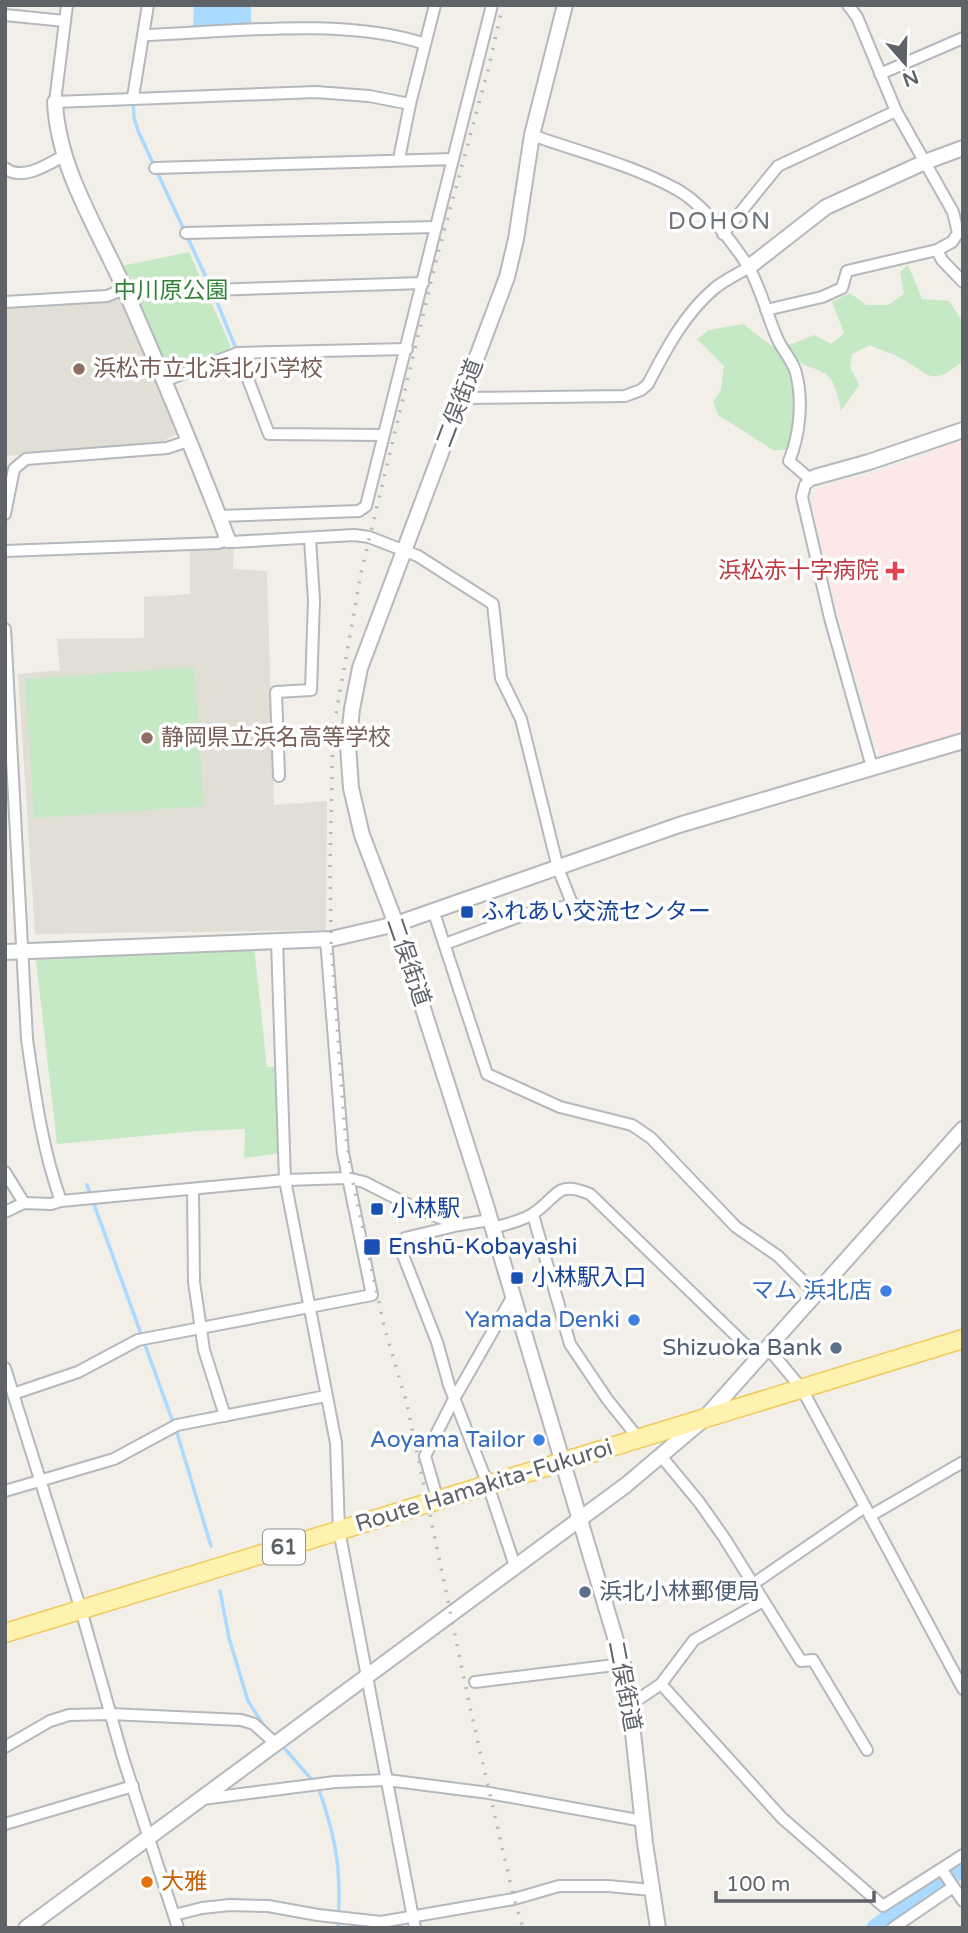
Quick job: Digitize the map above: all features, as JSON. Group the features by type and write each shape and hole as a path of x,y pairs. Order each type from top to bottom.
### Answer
{"main road":[{"name":"Route Hamakita-Fukuroi","path":"5,1633 963,1339"}],"street":[{"path":"67,5 55,102 56,128 65,155 164,381 228,540"},
{"path":"133,97 148,5"},
{"path":"399,159 435,5"},
{"path":"218,516 363,510 407,349 492,5"},
{"name":"二俣街道","path":"565,5 532,135 508,277 360,668 348,747 351,788 362,835 396,924 492,1224 623,1664 658,1928"},
{"path":"766,310 822,297 842,288 847,271 937,250 952,242 958,233 953,212 897,111 858,17 848,5"},
{"path":"5,15 65,21"},
{"path":"145,35 310,29 365,31 425,44"},
{"path":"880,74 963,38"},
{"path":"55,102 317,92 369,96 410,104"},
{"path":"723,233 778,166 897,111"},
{"path":"532,135 677,189 697,204 723,233 748,267 779,342 796,371 799,404 796,446 789,461 813,478"},
{"path":"462,398 625,396 641,390 648,384 683,323 716,288 826,207 925,162 963,148"},
{"path":"5,168 15,174 21,174 46,166 65,155"},
{"path":"155,168 453,159"},
{"path":"186,233 436,227"},
{"path":"937,250 942,260 963,282"},
{"path":"212,290 423,283"},
{"path":"5,302 107,296 124,289"},
{"path":"164,381 238,353 407,349"},
{"path":"238,353 269,434 383,435"},
{"path":"872,766 830,618 808,528 802,497 805,485 813,478 963,430"},
{"path":"5,513 14,468 26,459 167,448 188,441"},
{"path":"5,551 354,535 369,537 418,556 493,604 501,678 521,719 558,868 573,906 537,910 445,944"},
{"path":"279,776 276,692 310,691 314,600 310,539"},
{"path":"5,629 27,1039 35,1099 46,1151 61,1200"},
{"path":"5,952 326,939 396,924 679,825 963,741"},
{"path":"433,910 487,1074 560,1107 632,1125 651,1138 736,1227 778,1256 815,1293"},
{"path":"10,1393 78,1372 142,1339 372,1295 348,1178 334,1054 326,939"},
{"path":"276,941 285,1180 335,1443 339,1530 414,1922"},
{"path":"26,1928 661,1457 704,1419 815,1293 961,1136"},
{"path":"5,1172 24,1203"},
{"path":"5,1212 24,1203 51,1204 61,1200 99,1199 285,1180 348,1178 365,1182 417,1209 459,1225"},
{"path":"515,1566 488,1485 454,1399 437,1342 399,1245 404,1238 459,1225 492,1224 533,1214 559,1191 568,1187 575,1188 590,1194 802,1389 963,1689"},
{"path":"193,1189 194,1282 204,1350 225,1416"},
{"path":"533,1214 570,1344 607,1399 639,1439"},
{"path":"438,1501 425,1455 513,1296"},
{"path":"5,1368 10,1393 81,1610 110,1714 177,1928"},
{"path":"5,1491 114,1459 174,1427 326,1396"},
{"path":"661,1457 699,1502 802,1661 813,1661 867,1750"},
{"path":"753,1584 867,1512 963,1462"},
{"path":"630,1704 661,1684 694,1640 763,1601"},
{"path":"475,1682 623,1664"},
{"path":"661,1684 782,1818 883,1906 963,1855"},
{"path":"5,1747 50,1721 69,1715 110,1714 241,1720 254,1724 276,1744"},
{"path":"202,1799 335,1782 387,1780 489,1793 643,1821"},
{"path":"5,1824 133,1786"},
{"path":"942,1870 963,1901"},
{"path":"174,1915 230,1905 268,1906 340,1918 414,1922 559,1886 608,1886 652,1890"},
{"path":"893,1928 953,1887"}],"shaded area":[{"name":"浜松市立北浜北小学校","path":"123,299 181,431 162,442 6,456 5,459 5,307"},
{"name":"浜松赤十字病院","path":"963,440 963,733 885,755 879,754 835,604 811,504 818,488 889,469"},
{"name":"静岡県立浜名高等学校","path":"234,543 233,569 267,571 274,805 327,801 326,930 35,934 18,674 60,670 57,639 144,638 144,597 190,594 190,545"}],"green space":[{"name":"中川原公園","path":"189,252 231,347 228,352 173,372 168,369 122,266"},
{"path":"908,265 922,299 949,301 963,322 963,361 944,374 931,376 901,358 870,345 852,354 850,367 859,385 841,411 836,389 827,375 803,364 794,355 787,357 801,392 805,419 793,450 773,450 718,415 713,402 721,390 724,366 697,339 709,330 743,324 773,347 795,343 814,335 831,344 844,333 832,302 850,293 866,305 888,305 904,294 900,272"},
{"path":"194,667 204,806 34,818 25,679"},
{"path":"254,947 267,1067 278,1067 281,1153 244,1158 245,1129 57,1144 36,960"}],"water":[{"path":"194,5 251,5 251,26 193,27"}],"waterway":[{"path":"133,101 138,131 212,290 237,351"},
{"path":"87,1185 177,1433 211,1546"},
{"path":"220,1591 229,1638 248,1701 266,1729"},
{"path":"285,1749 312,1780"},
{"path":"319,1790 337,1858 338,1928"},
{"path":"876,1928 963,1867"}],"railway":[{"path":"503,5 437,257 361,573 333,731 330,864 331,939 344,1123 352,1178 384,1326 407,1404 471,1712 523,1928"}],"place":[{"name":"浜松市立北浜北小学校","path":"79,369"},
{"name":"浜松赤十字病院","path":"895,571"},
{"name":"静岡県立浜名高等学校","path":"147,738"},
{"name":"ふれあい交流センター","path":"467,912"},
{"name":"小林駅","path":"377,1209"},
{"name":"Enshū-Kobayashi","path":"372,1247"},
{"name":"小林駅入口","path":"517,1278"},
{"name":"マム 浜北店","path":"886,1291"},
{"name":"Yamada Denki","path":"634,1320"},
{"name":"Shizuoka Bank","path":"836,1348"},
{"name":"Aoyama Tailor","path":"539,1440"},
{"name":"浜北小林郵便局","path":"585,1592"},
{"name":"大雅","path":"147,1882"}],"district":[{"name":"DOHON","path":"720,221"}]}
